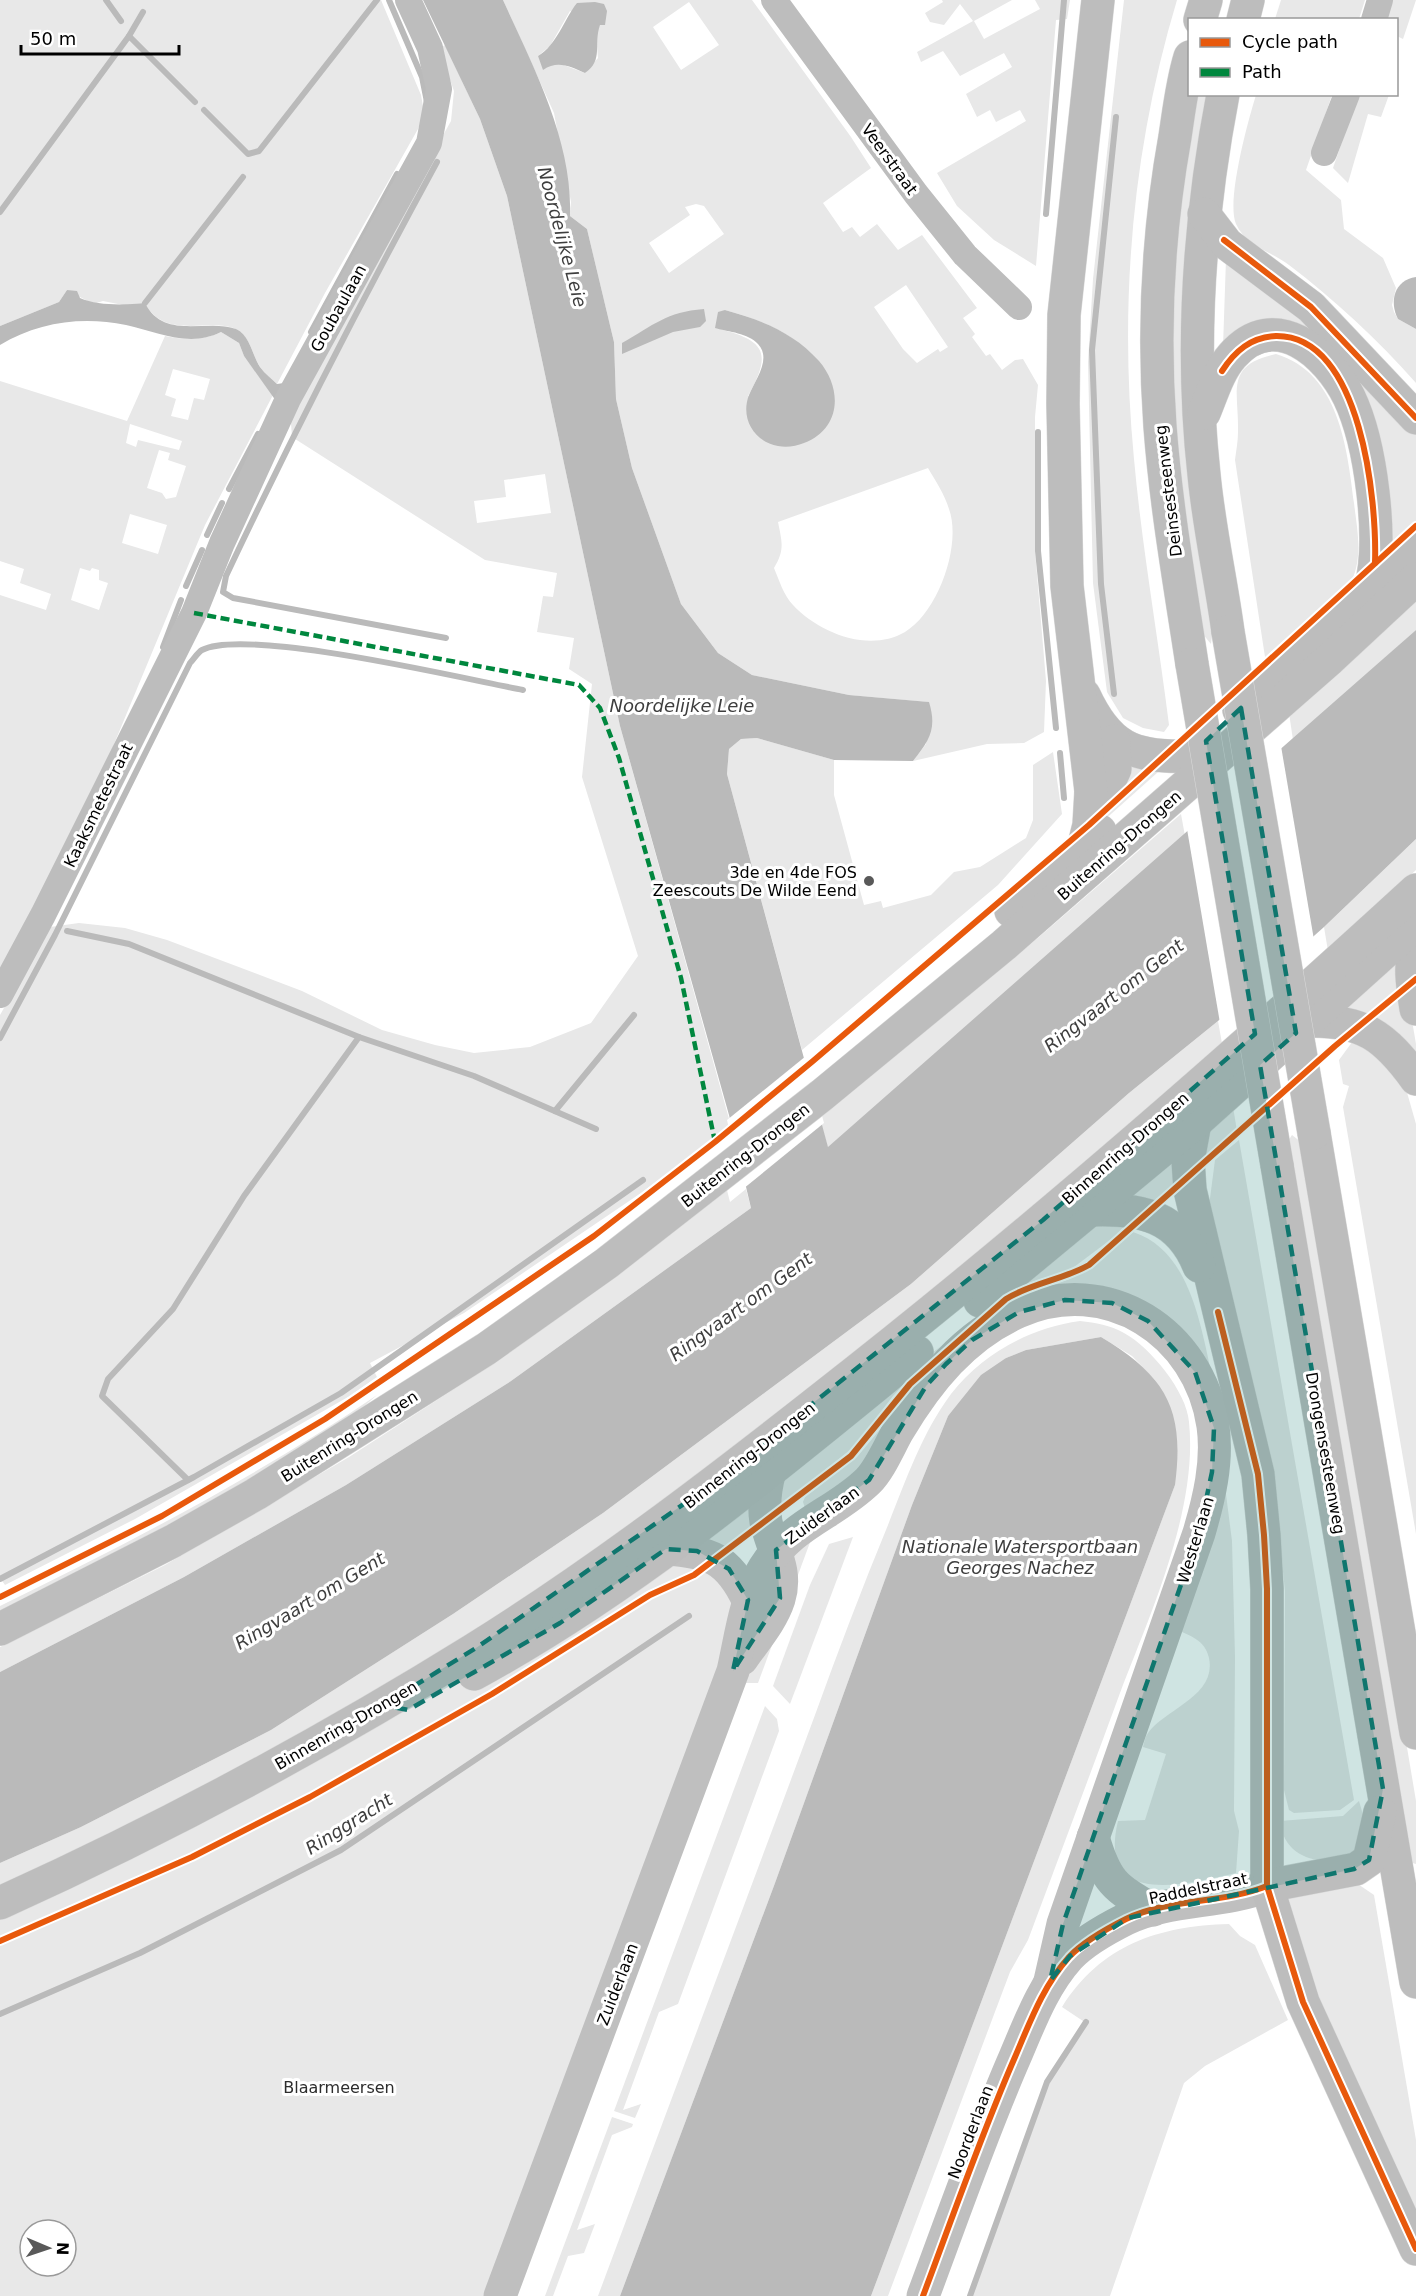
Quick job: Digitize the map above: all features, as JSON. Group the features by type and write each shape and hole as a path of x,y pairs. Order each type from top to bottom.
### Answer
{"highway":[{"path":"1084,845 1091,791 1082,730 1080,688 1067,586 1064,315 1098,0"},
{"path":"1201,18 1206,0"},
{"path":"1244,18 1248,0"},
{"name":"Deinsesteenweg","path":"1188,68 1167,179 1162,225 1157,368 1160,426 1171,527 1192,664 1237,924"},
{"path":"1223,96 1203,214 1198,298 1203,474 1272,894 1416,1733"},
{"path":"1203,214 1227,244 1311,307 1416,418"},
{"path":"1200,423 1222,371 1232,356 1248,343 1266,336 1283,336 1299,340 1314,350 1349,397 1364,443 1376,534 1375,563 1370,590"},
{"path":"834,1085 861,1040 1189,756 1416,548"},
{"name":"Buitenring-Drongen","path":"0,1629 173,1541 256,1494 412,1398 486,1349 607,1263 834,1085 1057,901 1330,659 1416,579"},
{"path":"1080,688 1093,716 1114,741 1146,755 1189,756"},
{"path":"1091,791 1109,782 1115,769 1114,741"},
{"name":"Binnenring-Drongen","path":"0,1903 176,1820 289,1760 476,1648 609,1559 704,1490 892,1343 1043,1220 1416,890"},
{"name":"Drongensesteenweg","path":"1237,924 1416,1982"},
{"path":"382,1705 408,1710 560,1623 666,1549 770,1471 1195,1123 1416,924"},
{"path":"1416,940 1411,960 1410,983 1416,1009"},
{"path":"1309,1021 1346,1022 1379,1036 1416,1079"},
{"path":"1195,1123 1190,1144 1188,1178 1257,1474 1264,1535 1268,1589 1267,1886 1304,2002 1416,2249"},
{"path":"1091,1210 1120,1209 1139,1212 1175,1230 1187,1242 1197,1260 1218,1312"},
{"path":"1267,1886 1354,1869 1369,1860 1374,1846 1383,1789"}],"street":[{"name":"Goubaulaan","path":"194,613 222,543 288,399 429,144 439,89 430,48 408,0"},
{"name":"Veerstraat","path":"774,0 916,194 966,255 1019,308"},
{"path":"1375,18 1380,0"},
{"path":"1324,153 1346,96"},
{"name":"Kaaksmetestraat","path":"0,995 43,915 194,613"},
{"name":"Westerlaan","path":"869,1480 926,1386 946,1364 972,1340 999,1323 1042,1303 1089,1300 1131,1310 1164,1335 1195,1372 1204,1390 1214,1428 1209,1500 1063,1924 1050,1981"},
{"name":"Zuiderlaan","path":"733,1671 773,1614 780,1598 782,1580 764,1504 770,1471"},
{"name":"Zuiderlaan","path":"500,2296 733,1671 748,1600 776,1550 801,1527 869,1480"},
{"path":"666,1549 697,1551 717,1558 729,1569 748,1600"},
{"name":"Paddelstraat","path":"1095,1833 1102,1866 1110,1880 1124,1893 1153,1910"},
{"name":"Paddelstraat","path":"1050,1981 1070,1956 1099,1934 1128,1918 1153,1910 1244,1895 1267,1886"},
{"name":"Noorderlaan","path":"923,2296 1002,2087 1050,1981"}],"highlighted area":[{"path":"1241,708 1296,1033 1260,1065 1383,1789 1369,1860 1354,1869 1128,1918 1070,1956 1050,1981 1063,1924 1199,1533 1212,1472 1214,1428 1195,1372 1148,1321 1112,1303 1065,1300 1019,1312 972,1340 946,1364 926,1386 869,1480 776,1550 780,1598 733,1671 748,1600 729,1569 697,1551 666,1549 560,1623 408,1710 383,1705 476,1648 704,1490 1043,1220 1255,1034 1206,741"}],"green space":[{"path":"0,0 381,0 421,95 424,112 418,129 325,293 277,384 258,363 242,333 227,326 190,326 164,322 154,315 145,303 123,305 103,301 93,304 67,290 59,302 0,326"},
{"path":"503,0 752,0 871,168 823,203 843,232 852,227 860,237 877,224 898,250 922,235 977,308 963,318 975,334 972,337 986,356 990,354 1002,370 1015,360 1023,359 1038,385 1035,417 1035,551 1046,681 1044,732 1024,743 987,744 913,761 926,744 928,702 849,695 752,675 718,653 681,604 632,468 616,399 614,342 587,229 570,216 571,202 554,113","holes":["689,2 719,45 681,70 653,27","570,11 600,24 596,35 598,58 585,73 561,64 550,65 538,56 550,46","696,204 704,206 724,234 669,273 649,243 690,215 685,207","906,285 948,347 940,352 938,349 917,363 903,349 874,307","725,310 756,320 785,334 809,353 830,379 748,396 761,368 762,357 754,343 732,332 716,328","928,468 947,504 952,524 952,541 944,576 928,609 905,632 876,641 845,637 830,631 816,624 790,601 774,568 781,551 778,522"]},
{"path":"942,0 1012,0 974,21 984,39 1040,9 1035,0 1070,0 1067,19 1056,20 1036,266 994,240 957,206 937,173 1026,121 1020,110 996,122 990,110 977,117 966,94 1012,67 1004,53 960,76 943,51 921,62 917,52 973,21 960,4 944,25 930,22 925,13 943,2"},
{"path":"1124,0 1177,0 1149,113 1133,227 1129,285 1128,343 1134,459 1169,725 1164,732 1143,728 1123,718 1107,692 1093,583 1088,362 1093,279"},
{"path":"1281,0 1365,0 1359,18 1275,18"},
{"path":"1392,0 1416,0 1403,39 1398,36 1398,18 1388,18"},
{"path":"445,45 480,119 507,196 620,726 731,1126 641,1193 464,1313 370,1363 377,1377 348,1397 135,1519 5,1585 0,1578 0,1015 50,927 79,923 125,928 167,940 302,991 382,1030 474,1053 530,1047 591,1023 638,956 582,777 592,684 569,669 574,638 537,632 543,596 553,597 557,573 485,560 292,437 290,410 451,121 454,91 439,49","holes":["545,474 551,513 477,523 474,501 506,497 504,480"]},
{"path":"1194,96 1212,96 1215,611 1211,644 1197,627 1180,512 1168,336 1173,236"},
{"path":"1256,96 1332,96 1306,170 1341,200 1344,229 1383,258 1396,288 1392,305 1394,312 1398,319 1416,329 1416,383 1387,351 1339,306 1289,265 1253,243 1240,232 1234,213 1234,198 1244,141"},
{"path":"1358,96 1389,96 1381,117 1368,114 1348,183 1333,168"},
{"path":"1226,259 1283,294 1416,427 1416,521 1384,550 1333,357 1223,347"},
{"path":"221,332 239,343 244,356 273,395 205,525 43,915 0,995 0,595 46,610 51,594 20,583 24,569 0,561 0,381 127,421 165,336 208,337","holes":["173,369 210,379 204,400 194,398 188,420 171,416 176,399 165,395","130,424 182,441 179,450 138,440 136,447 126,443","159,450 170,453 168,460 186,466 176,497 166,499 162,493 147,488","130,514 167,525 158,554 122,543","80,568 90,571 92,568 99,570 99,580 108,583 99,610 71,600"]},
{"path":"1276,354 1297,364 1314,377 1327,395 1336,415 1348,459 1358,552 1352,580 1265,657 1235,460 1238,436 1237,392 1241,373 1248,365"},
{"path":"1416,599 1416,630 1293,740 1289,713"},
{"path":"757,738 834,760 834,795 864,905 881,901 883,908 931,895 954,872 980,867 1026,838 1033,820 1033,765 1053,752 1062,814 998,885 802,1050 727,774 729,749 741,739"},
{"path":"1167,764 1092,831 1124,767"},
{"path":"1181,814 1185,836 828,1148 819,1116 1039,937"},
{"path":"1416,839 1416,870 1328,951 1324,927"},
{"path":"1410,938 1408,997 1416,1044 1416,1061 1331,1010"},
{"name":"Blaarmeersen","path":"1218,1021 1223,1049 667,1561 725,1575 737,1621 484,2296 0,2296 0,1863 81,1827 271,1730 453,1614 603,1513 911,1284 1129,1093"},
{"path":"1358,1034 1406,1089 1416,1124 1416,1534 1343,1107 1349,1086 1343,1084 1339,1060"},
{"path":"1232,1101 1237,1131 1193,1168 1192,1156"},
{"path":"1292,1135 1306,1146 1416,1801 1416,1864 1405,1861 1288,1141"},
{"path":"1239,1140 1354,1800 1340,1810 1294,1813 1289,1810 1284,1790 1285,1591 1273,1473 1209,1206 1215,1160"},
{"path":"1176,1148 1180,1178 1150,1206 1125,1202"},
{"path":"746,1189 751,1208 511,1381 346,1485 184,1577 0,1672 0,1647 165,1565 349,1457 493,1364 727,1190 730,1202"},
{"path":"1131,1219 1114,1237 1070,1270 1015,1287 1088,1226"},
{"path":"1133,1232 1154,1242 1170,1258 1183,1277 1200,1323 1216,1393 1171,1330 1019,1296 1070,1279 1086,1271"},
{"path":"1080,1321 1113,1328 1124,1333 1155,1359 1174,1384 1182,1397 1189,1422 1190,1455 1186,1490 1170,1560 1158,1595 1028,1940 1010,1972 888,2296 871,2296 1175,1485 1155,1380 1132,1356 1101,1337 1026,1350 1006,1358 948,1416 912,1505 775,1883 620,2296 598,2296 841,1643 923,1441 951,1394 978,1366 1026,1336 1061,1324"},
{"path":"941,1346 893,1396 855,1446 772,1512 780,1475"},
{"path":"377,1395 332,1434 202,1509 0,1614 0,1606 97,1558 239,1481"},
{"path":"887,1421 881,1450 806,1511 803,1502 805,1497 857,1457"},
{"path":"1222,1463 1232,1541 1235,1657 1234,1811 1239,1831 1236,1873 1170,1885 1150,1884 1132,1879 1120,1868 1115,1849 1118,1821 1145,1820 1166,1754 1143,1747 1146,1736 1156,1724 1198,1692 1209,1671 1209,1658 1201,1643 1175,1629"},
{"path":"755,1493 758,1523 719,1551 702,1545"},
{"path":"812,1537 758,1683 742,1683 788,1556"},
{"path":"853,1537 790,1704 773,1686 810,1585 829,1544"},
{"path":"765,1706 777,1719 779,1731 678,2004 659,2012 623,2110 641,2104 635,2118 614,2111"},
{"path":"1359,1801 1365,1825 1365,1838 1360,1848 1349,1855 1322,1860 1307,1857 1294,1850 1285,1838 1280,1821 1343,1816"},
{"path":"1352,1880 1374,1895 1416,2140 1416,2217 1328,2022 1299,1947 1286,1889"},
{"path":"1229,1924 1240,1936 1255,1945 1288,2020 1205,2066 1184,2083 1110,2296 969,2296 1047,2082 1086,2023 1062,2007 1077,1986 1095,1968 1113,1954 1134,1943 1178,1929"},
{"path":"612,2117 633,2124 632,2127 612,2135 577,2230 595,2224 584,2253 568,2256 553,2296 545,2296"}],"water":[{"path":"423,0 503,0 538,78 558,132 565,160 570,216 587,229 614,342 616,399 632,468 681,604 718,653 752,675 849,695 929,702 932,727 928,740 913,761 834,760 757,738 741,739 729,749 727,774 828,1147 1416,630 1416,839 1324,927 1218,1021 1129,1093 911,1284 603,1513 453,1614 271,1730 81,1827 0,1863 0,1672 184,1577 346,1485 511,1381 751,1208 729,1115 620,726 507,196 480,119"},
{"path":"577,3 604,4 607,11 605,25 600,25 598,32 596,57 591,68 585,73 569,66 558,65 543,70 538,56 555,39 572,9"},
{"path":"1416,277 1416,329 1398,319 1394,299 1398,287 1403,282"},
{"path":"67,290 77,291 80,298 87,301 103,304 145,303 153,315 163,322 175,325 225,326 236,329 248,340 264,372 277,384 284,383 276,401 244,356 239,343 221,332 209,337 185,339 110,322 77,321 45,326 0,345 0,326 59,302"},
{"path":"704,309 706,321 700,327 673,332 622,354 622,343 652,325 670,316"},
{"path":"725,310 776,328 809,351 827,372 835,396 834,407 825,428 816,437 798,445 781,447 762,440 751,428 746,412 747,404 763,363 762,350 749,337 715,328 718,312"},
{"name":"Nationale Watersportbaan Georges Nachez","path":"1101,1337 1141,1366 1156,1381 1166,1397 1177,1435 1175,1485 871,2296 620,2296 775,1883 912,1505 948,1416 981,1375 1006,1358 1026,1350"}],"pier":[{"path":"1281,746 1314,940 1220,1023 1187,829"},
{"path":"806,1056 824,1123 743,1189 727,1120"}],"waterway":[{"path":"106,0 121,21"},
{"path":"204,110 248,154 259,151 377,0"},
{"path":"389,0 422,77 427,102"},
{"path":"1046,214 1064,0"},
{"path":"129,36 143,12"},
{"path":"0,212 129,36 195,102"},
{"path":"1114,694 1101,584 1092,350 1116,117"},
{"path":"437,162 302,419 226,576 223,592 233,598 446,638"},
{"path":"311,332 397,174"},
{"path":"145,303 243,177"},
{"path":"1038,432 1038,551 1056,728"},
{"path":"229,489 258,434"},
{"path":"207,535 222,503"},
{"path":"186,586 202,550"},
{"path":"163,647 181,600"},
{"path":"0,1038 55,935 190,663 200,651 226,645 263,645 308,650 408,666 523,690"},
{"path":"1060,753 1064,798"},
{"path":"67,931 129,944 359,1037"},
{"path":"555,1111 634,1015"},
{"path":"188,1480 102,1396 108,1379 173,1309 244,1196 359,1037 474,1076 596,1129"},
{"path":"0,1579 194,1477 341,1393 643,1180"},
{"name":"Ringgracht","path":"0,2014 140,1953 341,1850 689,1616"},
{"path":"970,2296 1047,2082 1086,2022"}],"marked path":[{"path":"194,613 579,685 600,708 619,758 681,978 715,1142"}],"cycle path":[{"path":"1224,240 1311,307 1416,418"},
{"path":"1222,371 1244,346 1259,339 1276,336 1305,343 1328,363 1346,392 1358,427 1367,465 1375,536 1375,563"},
{"path":"0,1597 162,1516 325,1419 594,1236 715,1142 813,1061 1089,825 1416,526"},
{"path":"0,1941 192,1857 310,1797 492,1694 650,1595 694,1575 851,1456 910,1384 1006,1299 1089,1265 1335,1046 1416,979"},
{"path":"1218,1312 1258,1474 1264,1535 1267,1589 1267,1886 1303,2002 1416,2249"},
{"path":"923,2296 979,2146 1026,2031 1044,1992 1069,1957 1096,1936 1143,1912 1232,1896 1267,1886"}],"place":[{"name":"3de en 4de FOS Zeescouts De Wilde Eend","path":"869,881"}],"water label":[{"name":"Noordelijke Leie","path":"562,237"},
{"name":"Noordelijke Leie","path":"682,706"},
{"name":"Ringvaart om Gent","path":"1114,996"},
{"name":"Ringvaart om Gent","path":"741,1307"},
{"name":"Ringvaart om Gent","path":"310,1601"}]}
